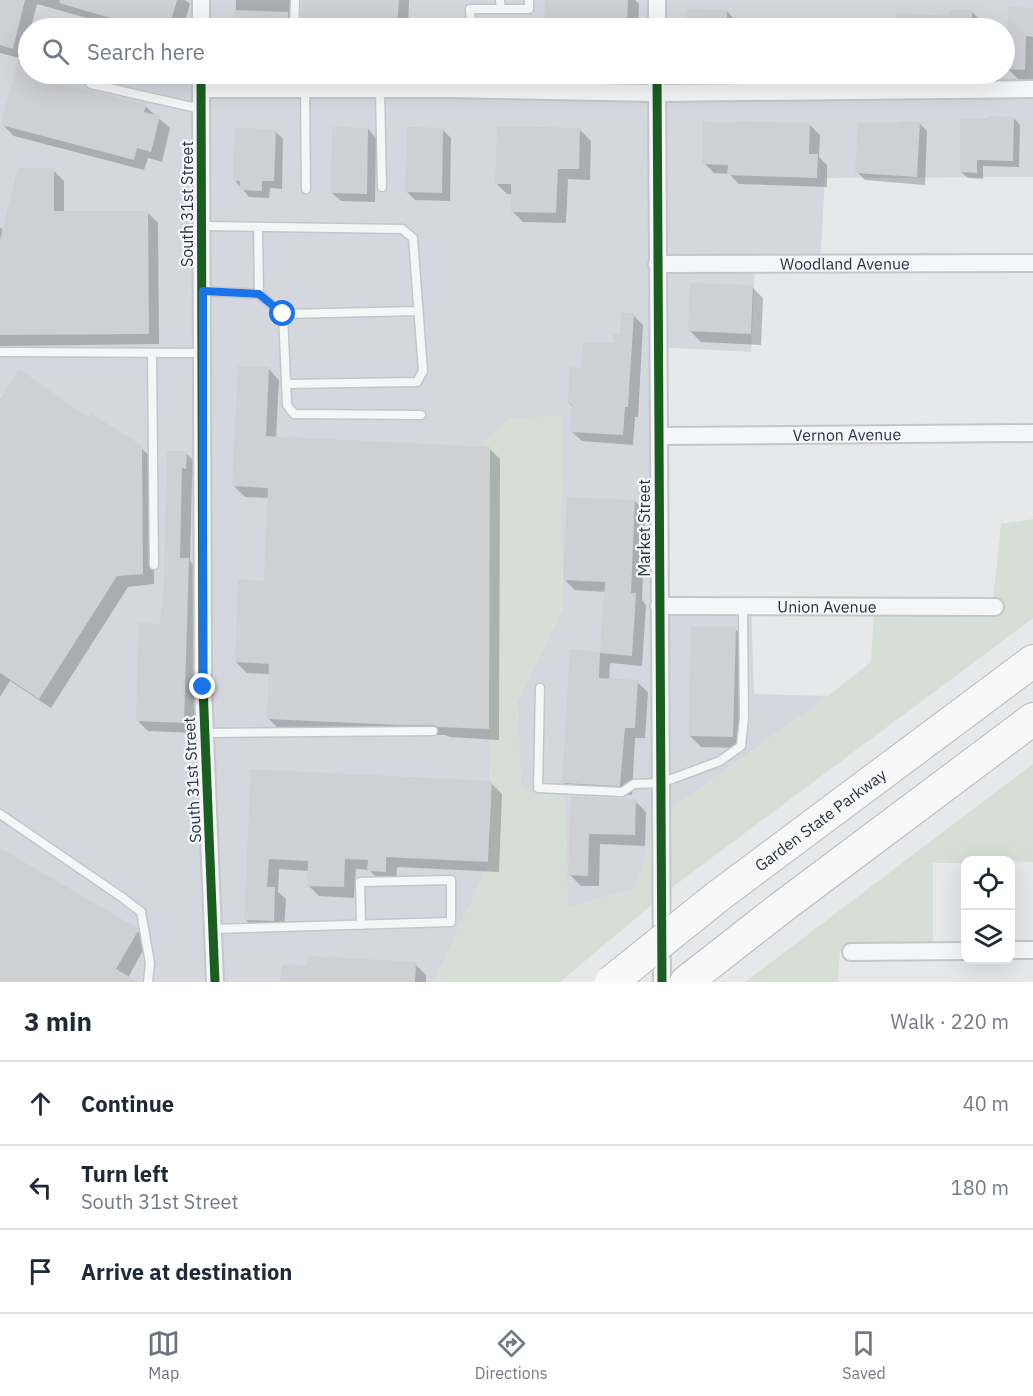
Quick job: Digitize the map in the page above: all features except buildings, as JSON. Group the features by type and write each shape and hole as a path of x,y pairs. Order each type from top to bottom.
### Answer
{"highway":[{"name":"Garden State Parkway","path":"611,982 717,897 1033,661"},
{"path":"686,982 716,957 1033,719"}],"street":[{"path":"201,0 201,18"},
{"path":"657,0 657,18"},
{"name":"South 31st Street","path":"201,84 203,687 214,929 214,982"},
{"path":"298,84 380,89 437,84"},
{"path":"517,84 656,93 1033,89"},
{"name":"Market Street","path":"656,84 662,982"},
{"name":"Woodland Avenue","path":"657,264 1033,263"},
{"name":"Vernon Avenue","path":"659,436 1033,433"},
{"name":"Union Avenue","path":"659,606 995,607"},
{"path":"1015,950 1033,950"},
{"path":"852,952 961,951"}],"lane":[{"path":"294,18 295,0"},
{"path":"471,18 471,9 501,5 529,9 529,0"},
{"path":"91,84 202,110"},
{"path":"298,84 306,189"},
{"path":"380,89 382,187"},
{"path":"202,225 258,228 402,229 413,238 423,370 417,382 286,384"},
{"path":"258,228 259,294"},
{"path":"203,291 259,294 283,314 418,311"},
{"path":"283,314 287,405 294,414 422,415"},
{"path":"0,352 203,353"},
{"path":"152,353 154,565"},
{"path":"540,688 538,788 622,792 634,784 661,783 720,761 741,746 744,718 743,606"},
{"path":"205,733 433,731"},
{"path":"0,814 141,912 150,963 148,982"},
{"path":"214,929 451,922 451,880 360,882 361,924"}],"shaded area":[{"path":"0,0 1033,0 1033,177 825,178 820,263 755,264 751,352 657,347 657,607 751,605 754,694 828,696 657,819 635,889 568,907 564,797 521,788 517,703 563,608 560,415 484,441 492,857 434,982 0,982"},
{"path":"561,415 563,608 517,703 521,787 564,796 568,907 635,889 657,819 828,696 871,662 874,608 993,600 1001,524 1033,519 1033,618 674,886 560,982 434,982 492,857 484,441 510,418"},
{"path":"1033,764 1033,862 1015,861 1015,856 961,856 961,863 933,863 933,950 840,951 838,982 745,982"}],"cycle path":[{"path":"201,84 203,687 215,982"},
{"path":"657,84 662,982"}],"route":[{"path":"203,687 203,291 259,294 283,314"}]}
